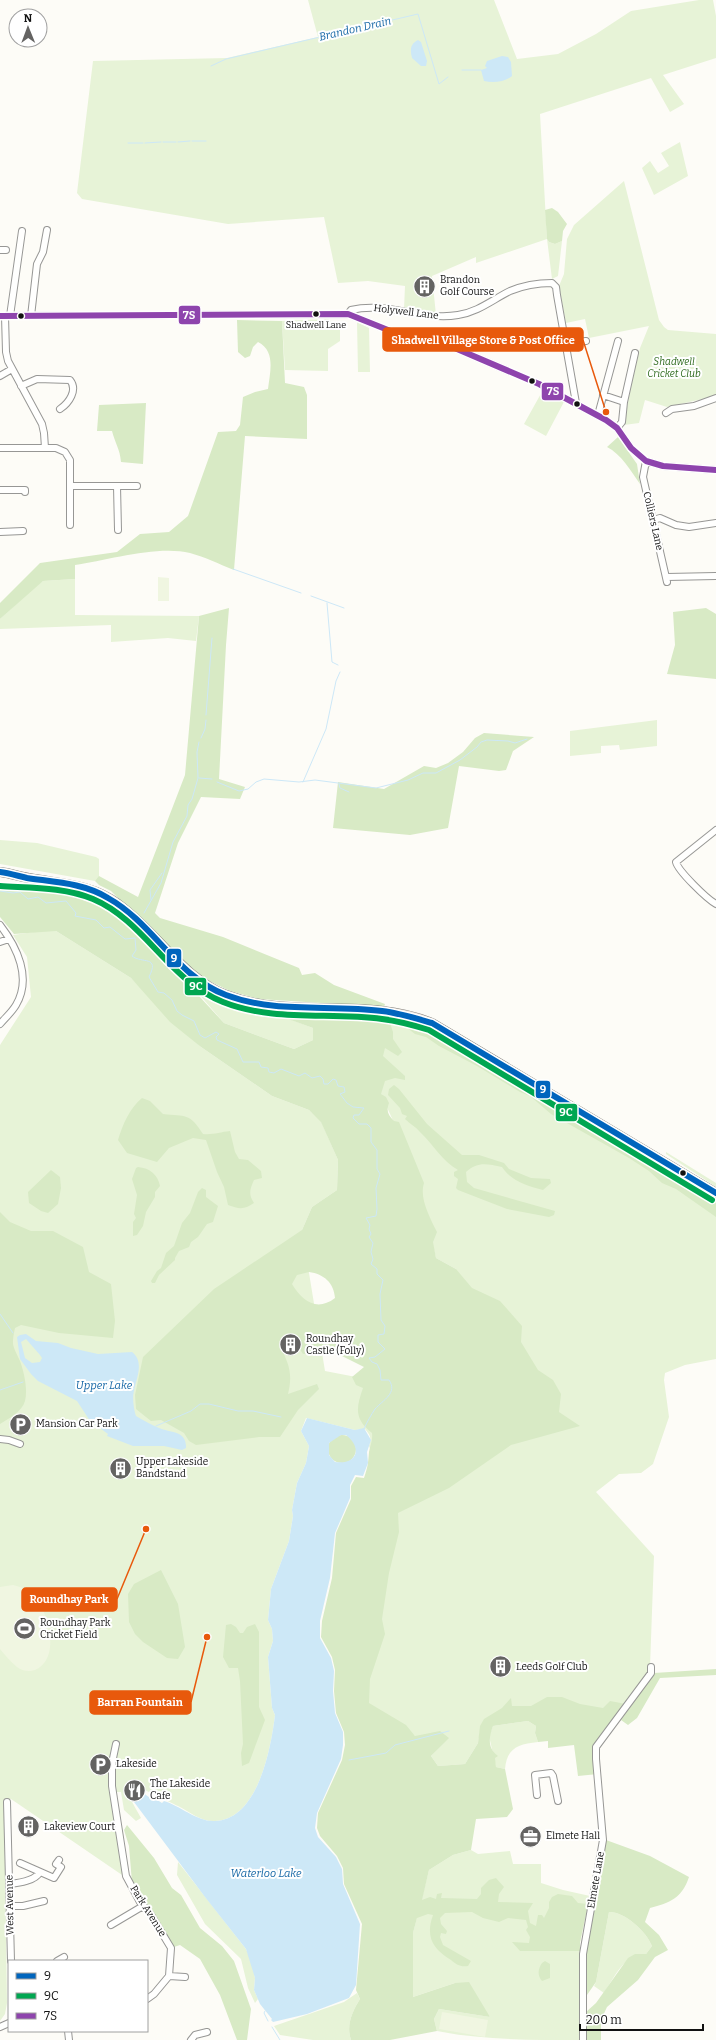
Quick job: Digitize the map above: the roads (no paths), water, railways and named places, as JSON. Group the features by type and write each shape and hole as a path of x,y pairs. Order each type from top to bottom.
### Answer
{"highway":[{"path":"0,872 74,885 108,898 131,914 194,976 226,995 269,1005 400,1013 432,1023 716,1193"},
{"path":"0,878 29,878"}],"street":[{"path":"31,316 37,264 43,252 47,230"},
{"path":"22,231 5,316 6,352 12,369 44,428 44,448"},
{"name":"Holywell Lane","path":"348,314 351,310 378,307 430,317 456,316 476,311 512,290 552,283 556,286 567,343 576,403"},
{"path":"5,316 348,314 393,332 450,346 539,384 598,415 617,428 631,448 646,461 664,466 716,470"},
{"path":"567,343 586,341"},
{"path":"598,415 618,341"},
{"path":"617,428 622,422 624,402 635,352"},
{"path":"0,376 12,369"},
{"path":"21,386 37,379 70,380 73,384 72,398 60,409"},
{"path":"603,395 624,402"},
{"path":"666,413 672,409 694,406 716,398"},
{"path":"0,448 61,449 68,456 70,525"},
{"name":"Colliers Lane","path":"646,461 643,477 667,580 716,576"},
{"path":"70,486 137,486"},
{"path":"117,486 117,530"},
{"path":"0,490 25,490 25,492"},
{"path":"653,520 665,519 676,525 688,527 716,522"},
{"path":"0,532 23,531"},
{"path":"716,830 677,859 677,865 706,896 716,904"},
{"path":"0,925 10,939 22,965 23,986 16,1005 0,1024"},
{"path":"0,942 10,939"},
{"path":"0,1439 9,1440 20,1444"},
{"name":"Elmete Lane","path":"583,2040 583,1954 603,1840 596,1747 651,1673 651,1667"},
{"name":"Park Avenue","path":"116,1744 112,1774 112,1792 126,1876 143,1906 151,1915 171,1948 169,1976"},
{"path":"537,1795 534,1775 550,1773 554,1776 558,1801"},
{"name":"West Avenue","path":"7,1802 11,1960"},
{"path":"20,1863 54,1878 62,1867 56,1864 59,1860"},
{"path":"10,1884 25,1882 38,1875 40,1872"},
{"path":"10,1906 23,1906 44,1901"},
{"path":"111,1925 143,1906"},
{"path":"58,1960 64,1956"},
{"path":"148,1998 169,1976 185,1976"},
{"path":"191,2040 195,2034 207,2032"}],"water":[{"path":"418,40 421,42 427,61 426,66 421,66 412,58 411,48 413,43"},
{"path":"502,56 508,57 511,62 512,76 499,82 484,81 481,70 487,68 485,66 487,61"},
{"name":"Upper Lake","path":"26,1334 36,1341 58,1343 71,1348 98,1354 132,1352 136,1356 139,1365 133,1397 136,1416 163,1430 181,1435 186,1442 186,1448 182,1450 164,1446 133,1446 107,1436 108,1434 93,1423 92,1424 77,1401 38,1381 31,1374 20,1359 17,1337","holes":["26,1339 42,1358 40,1362 32,1363 25,1358 21,1342"]},
{"name":"Waterloo Lake","path":"307,1418 355,1430 364,1428 371,1440 367,1452 368,1463 363,1476 355,1475 350,1485 350,1498 335,1533 330,1578 320,1621 320,1638 331,1658 334,1671 333,1691 335,1713 343,1732 343,1745 341,1759 317,1813 315,1828 318,1837 336,1857 342,1869 343,1884 360,1924 356,1985 349,1998 307,2014 273,2022 260,2004 254,1990 255,1978 246,1949 134,1802 144,1793 162,1803 164,1801 170,1803 202,1819 215,1821 230,1818 242,1809 252,1796 260,1780 266,1763 275,1715 272,1708 268,1657 273,1641 272,1629 268,1620 271,1589 289,1541 293,1516 292,1510 297,1483 306,1463 309,1446 301,1431","holes":["341,1435 346,1435 355,1445 355,1454 353,1458 348,1461 335,1462 329,1455 329,1443"]}],"waterway":[{"name":"Brandon Drain","path":"211,66 226,59 418,14 439,84 448,77"},
{"path":"462,70 481,70"},
{"path":"178,142 190,141"},
{"path":"192,141 206,141"},
{"path":"145,143 161,142"},
{"path":"163,142 176,142"},
{"path":"128,143 143,143"},
{"path":"233,569 301,593"},
{"path":"311,596 344,608"},
{"path":"327,603 332,662 338,665"},
{"path":"206,715 212,638"},
{"path":"303,782 326,729 336,681 340,672"},
{"path":"201,738 205,729 206,720"},
{"path":"217,782 239,791 248,789 256,782 264,779 299,782 315,780 376,788 408,780 423,773 436,773 460,760 481,742 487,740 508,741 515,743 527,739"},
{"path":"144,913 161,883 173,842 187,816 188,805 192,799 198,778 197,752 199,742"},
{"path":"199,778 212,779"},
{"path":"339,784 340,788 349,792"},
{"path":"151,900 150,890 162,873"},
{"path":"0,891 13,893 20,892 28,899 38,897 46,903 66,901 76,913 75,916 96,920 104,928 110,927 125,939 135,938 136,950 132,956 151,963 152,970 149,977 158,992 164,993 172,1000 177,1011 194,1021 200,1035 205,1038 216,1032 219,1034 216,1037 217,1040 237,1049 243,1062 259,1062 261,1067 268,1068 269,1072 274,1073 281,1069 299,1076 305,1073 312,1078 320,1076 323,1079 324,1084 328,1084 333,1079 336,1080 338,1086 344,1087 345,1092 340,1094 347,1103 353,1107 364,1108 359,1115 354,1115 353,1118 359,1124 367,1124 371,1128 371,1142 377,1150 377,1169 380,1174 376,1188 376,1216 366,1218 370,1225 369,1229 371,1234 369,1237 373,1243 371,1252 373,1259 371,1264 377,1269 377,1274 383,1280 380,1294 381,1320 385,1326 384,1334 378,1335 378,1342 385,1349 375,1357 369,1358 372,1362 377,1364 380,1370 381,1380 389,1380 392,1389 391,1393 375,1409 364,1429"},
{"path":"0,1314 13,1333"},
{"path":"0,1390 23,1382"},
{"path":"156,1426 191,1411 200,1404 209,1404 238,1411 253,1411 281,1417"},
{"path":"349,1760 386,1753 395,1745 449,1731"},
{"path":"265,2011 264,2013 268,2021"},
{"path":"272,2027 280,2040"}],"place":[{"name":"Brandon Golf Course","path":"424,286"},
{"name":"Shadwell Lane","path":"316,314"},
{"name":"Shadwell Village Store & Post Office","path":"606,412"},
{"name":"Roundhay Castle (Folly)","path":"291,1345"},
{"name":"Mansion Car Park","path":"21,1424"},
{"name":"Upper Lakeside Bandstand","path":"121,1468"},
{"name":"Roundhay Park","path":"146,1529"},
{"name":"Roundhay Park Cricket Field","path":"24,1629"},
{"name":"Barran Fountain","path":"207,1637"},
{"name":"Leeds Golf Club","path":"500,1667"},
{"name":"Lakeside","path":"100,1764"},
{"name":"The Lakeside Cafe","path":"134,1790"},
{"name":"Lakeview Court","path":"29,1827"},
{"name":"Elmete Hall","path":"531,1836"}],"park label":[{"name":"Shadwell Cricket Club","path":"674,368"}]}
